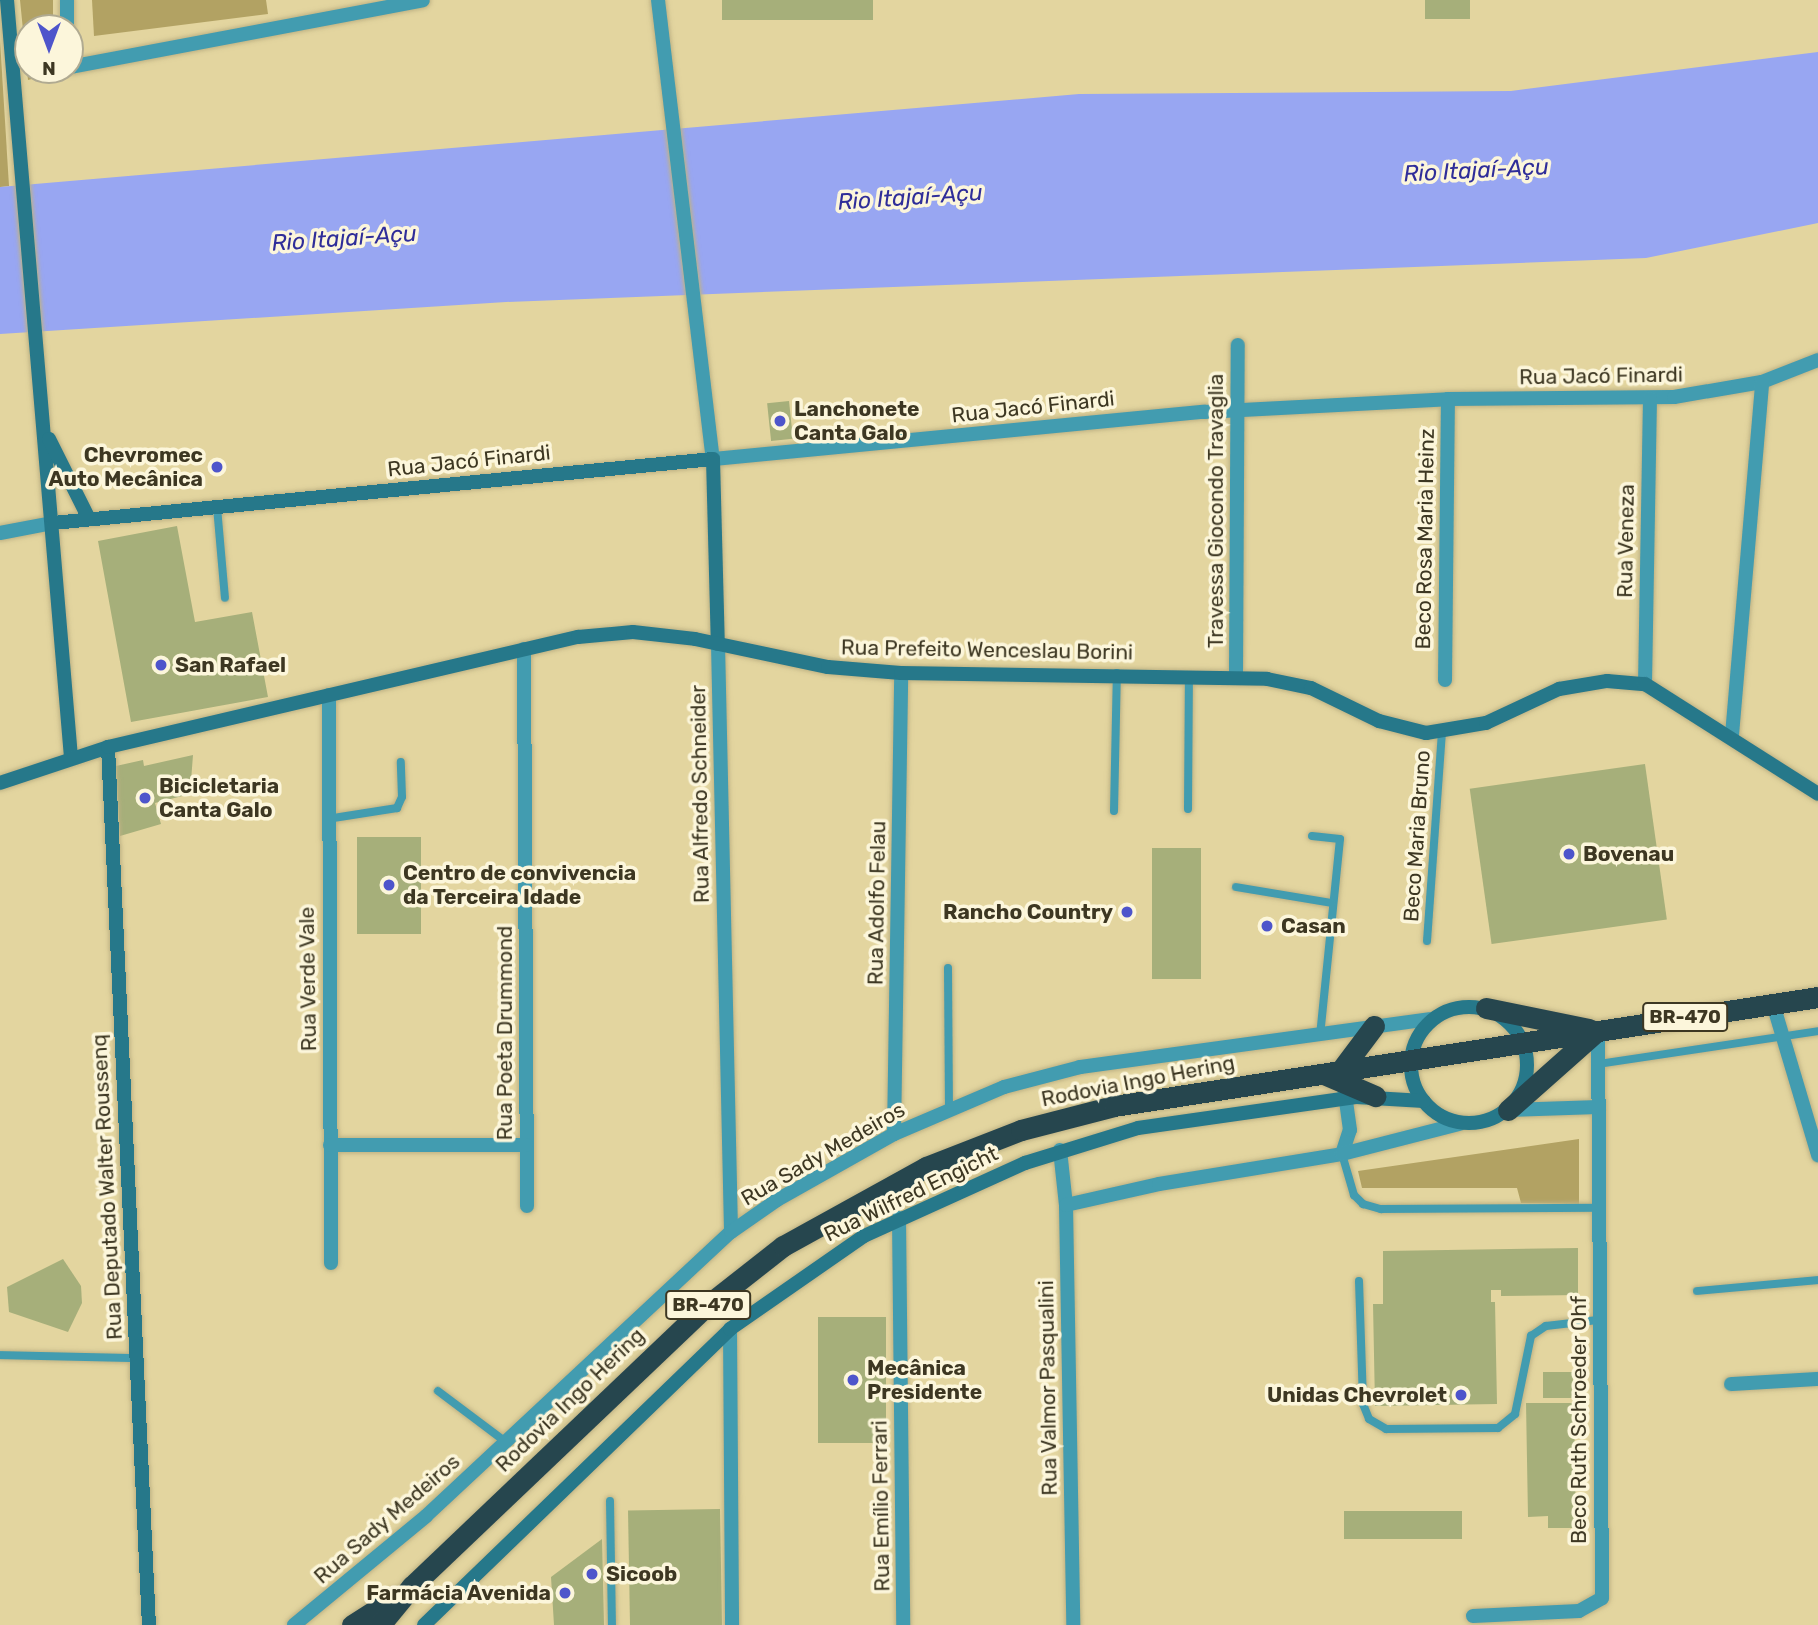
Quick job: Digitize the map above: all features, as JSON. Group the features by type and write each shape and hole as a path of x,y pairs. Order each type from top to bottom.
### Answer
{"highway":[{"name":"Rodovia Ingo Hering","path":"380,1625 412,1586 695,1316 773,1253 825,1219 926,1167 1021,1130 1114,1106 1338,1081 1409,1060 1818,997"},
{"path":"1486,1009 1598,1031"},
{"path":"1374,1026 1338,1081 1375,1096"},
{"path":"1508,1110 1598,1031"},
{"name":"Rodovia Ingo Hering","path":"352,1625 412,1586"}],"street":[{"path":"7,0 71,758"},
{"path":"84,64 423,0"},
{"name":"Rua Alfredo Schneider","path":"658,0 667,55 713,459 731,1232"},
{"name":"Travessa Giocondo Travaglia","path":"1236,676 1238,345"},
{"name":"Rua Jacó Finardi","path":"0,533 89,519 1238,410 1448,399 1650,398 1762,382 1818,360"},
{"path":"1732,735 1762,382"},
{"name":"Rua Veneza","path":"1644,684 1650,398"},
{"name":"Beco Rosa Maria Heinz","path":"1445,680 1448,399"},
{"path":"44,429 89,519"},
{"name":"Rua Prefeito Wenceslau Borini","path":"0,783 108,747 524,649 633,632 718,644 828,667 901,673 1236,676 1311,688 1397,728 1442,733 1486,723 1559,689 1607,681 1644,684 1732,735 1818,794"},
{"name":"Rua Poeta Drummond","path":"524,649 527,1206"},
{"name":"Rua Adolfo Felau","path":"894,1134 901,673"},
{"name":"Rua Verde Vale","path":"329,695 327,819 331,1263"},
{"name":"Rua Deputado Walter Roussenq","path":"108,747 149,1625"},
{"path":"1773,1004 1818,1155"},
{"path":"1066,1205 1342,1154 1459,1124 1485,1123 1508,1110 1523,1090 1528,1066 1523,1042 1508,1021 1486,1009 1457,1007 1430,1019 1415,1037 1409,1060 1424,1101"},
{"name":"Rua Sady Medeiros","path":"294,1625 382,1556 731,1232 777,1200 894,1134 1004,1087 1080,1067 1430,1019"},
{"name":"Beco Ruth Schroeder Ohf","path":"1473,1616 1579,1611 1602,1598 1598,1031"},
{"path":"1338,1081 1350,1130 1342,1154"},
{"name":"Rua Wilfred Engicht","path":"424,1625 730,1329 830,1256 900,1218 1060,1150 1338,1081"},
{"path":"1375,1096 1424,1101 1459,1124"},
{"path":"1508,1110 1599,1107"},
{"path":"330,1145 526,1145"},
{"name":"Rua Valmor Pasqualini","path":"1060,1150 1066,1205 1073,1625"},
{"name":"Rua Emílio Ferrari","path":"900,1218 903,1625"},
{"path":"730,1329 732,1625"},
{"path":"1731,1384 1818,1379"}],"lane":[{"path":"217,507 225,598"},
{"path":"1114,811 1117,673"},
{"path":"1188,810 1189,675"},
{"name":"Beco Maria Bruno","path":"1427,941 1442,733"},
{"path":"327,819 397,808 401,762"},
{"path":"1312,836 1340,839 1320,1035"},
{"path":"1236,887 1332,903"},
{"path":"948,968 949,1109"},
{"path":"1598,1064 1818,1031"},
{"path":"1342,1154 1354,1195 1381,1209 1598,1208"},
{"path":"1697,1291 1818,1280"},
{"path":"1359,1281 1363,1404 1369,1419 1386,1429 1498,1428 1515,1414 1531,1336 1546,1326 1598,1321"},
{"path":"0,1355 137,1357"},
{"path":"438,1391 506,1442"},
{"path":"610,1501 612,1625"}],"shaded area":[{"path":"20,0 53,0 53,14 21,14"},
{"path":"92,0 266,0 268,14 94,36"},
{"path":"0,40 9,186 0,187"},
{"path":"1579,1139 1579,1204 1521,1203 1517,1188 1362,1188 1358,1171"}],"water":[{"name":"Rio Itajaí-Açu","path":"1818,52 1818,223 1646,258 506,302 0,334 0,187 1079,94 1511,91"}],"building":[{"path":"722,0 873,0 873,20 722,20"},
{"path":"1425,0 1470,0 1470,19 1425,19"},
{"name":"Lanchonete Canta Galo","path":"789,401 793,439 771,441 767,403"},
{"name":"San Rafael","path":"177,526 195,622 252,612 268,697 131,722 98,541"},
{"name":"Bicicletaria Canta Galo","path":"193,755 190,794 155,803 161,824 120,836 116,766 143,760 144,766"},
{"name":"Bovenau","path":"1645,764 1667,919 1492,944 1470,789"},
{"name":"Centro de convivencia da Terceira Idade","path":"357,837 421,837 421,934 357,934"},
{"path":"1152,848 1201,848 1201,979 1152,979"},
{"path":"1578,1248 1578,1295 1501,1296 1501,1290 1491,1290 1491,1302 1495,1302 1497,1404 1375,1406 1373,1304 1383,1304 1383,1251"},
{"path":"63,1259 81,1286 82,1303 68,1332 9,1312 7,1287"},
{"name":"Mecânica Presidente","path":"818,1317 886,1317 886,1443 818,1443"},
{"path":"1543,1372 1573,1372 1573,1398 1543,1398"},
{"path":"1526,1403 1574,1403 1576,1528 1548,1528 1548,1516 1528,1517"},
{"path":"720,1509 722,1625 630,1625 628,1511"},
{"path":"1344,1511 1462,1511 1462,1539 1344,1539"},
{"path":"602,1539 604,1625 554,1625 551,1577"}],"place":[{"name":"Lanchonete Canta Galo","path":"780,421"},
{"name":"Chevromec Auto Mecânica","path":"217,467"},
{"name":"San Rafael","path":"161,665"},
{"name":"Bicicletaria Canta Galo","path":"145,798"},
{"name":"Bovenau","path":"1569,854"},
{"name":"Centro de convivencia da Terceira Idade","path":"389,885"},
{"name":"Rancho Country","path":"1127,912"},
{"name":"Casan","path":"1267,926"},
{"name":"Mecânica Presidente","path":"853,1380"},
{"name":"Unidas Chevrolet","path":"1461,1395"},
{"name":"Sicoob","path":"592,1574"},
{"name":"Farmácia Avenida","path":"565,1593"}]}
